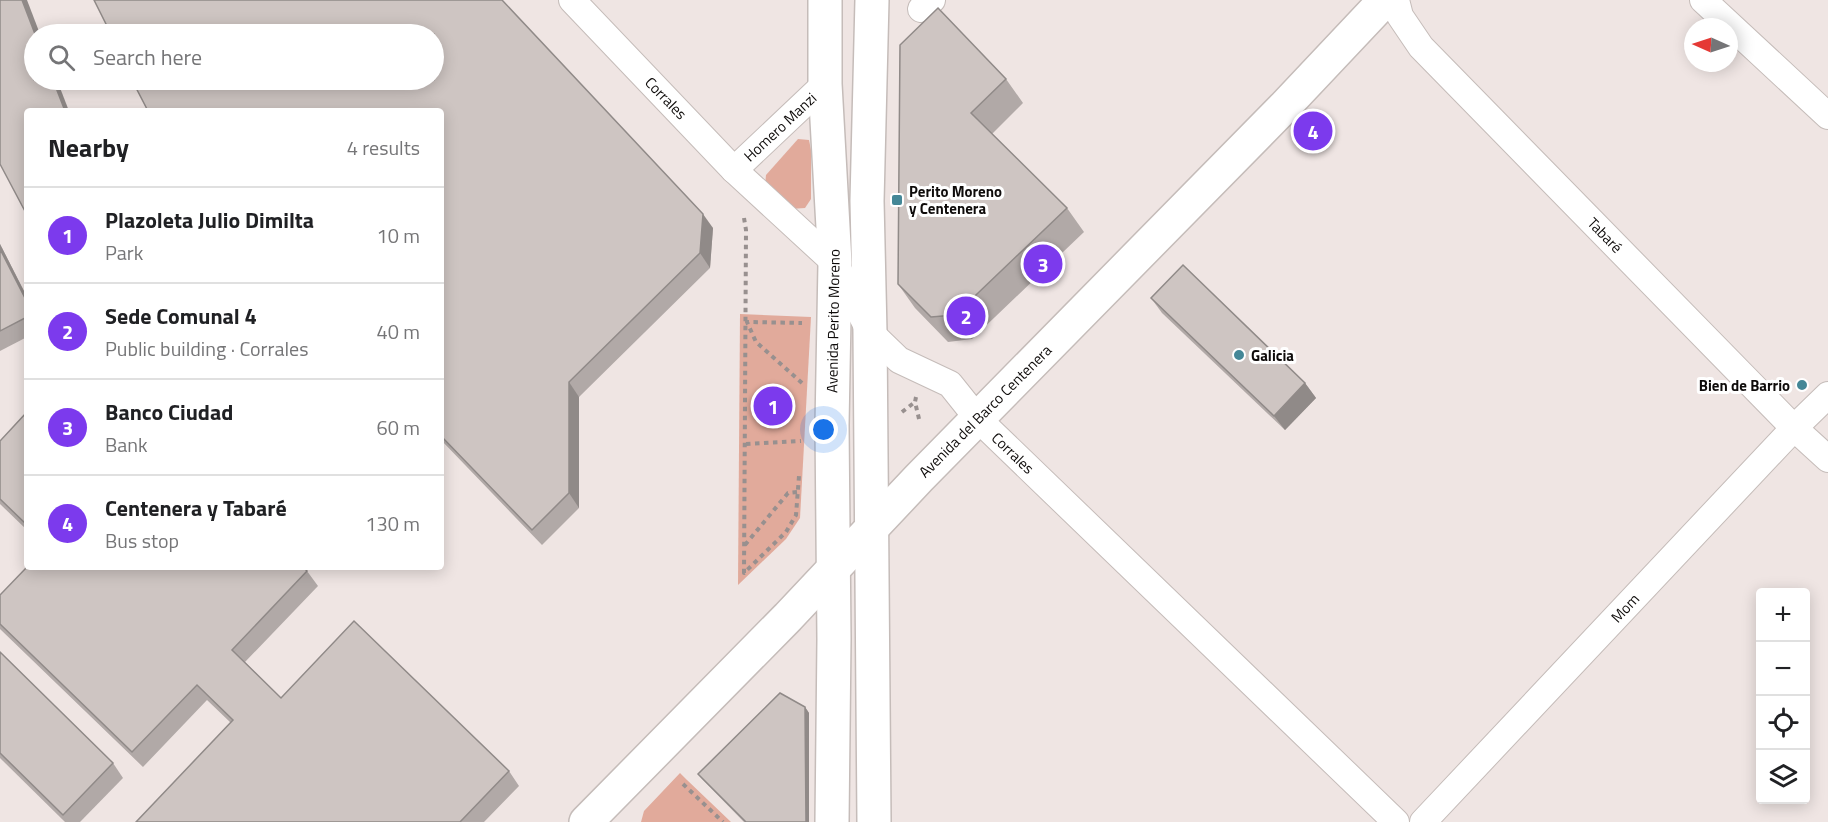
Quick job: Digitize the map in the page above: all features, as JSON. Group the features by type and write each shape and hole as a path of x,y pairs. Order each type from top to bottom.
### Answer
{"main road":[{"name":"Avenida Perito Moreno","path":"825,0 825,84 835,263 832,425 832,822"},
{"path":"872,0 867,201 874,822"},
{"name":"Avenida del Barco Centenera","path":"594,819 919,478 1277,114 1385,0"}],"street":[{"name":"Corrales","path":"572,0 734,170 835,263 870,332 899,360 950,384 978,419 1396,822"},
{"name":"Tabaré","path":"1396,0 1400,16 1421,47 1794,428 1828,459"},
{"path":"1703,0 1828,116"},
{"name":"Homero Manzi","path":"734,170 825,84"},
{"name":"Mom","path":"1423,822 1794,428 1828,395"}],"path":[{"path":"734,170 746,230 744,573 786,532 796,515 799,471"},
{"path":"747,322 807,323"},
{"path":"747,322 756,342 804,386 805,375"},
{"path":"902,412 915,402 920,423"},
{"path":"800,451 801,430"},
{"path":"746,444 801,441"},
{"path":"745,546 788,493 798,492"},
{"path":"683,784 723,822"}],"shaded area":[{"path":"798,139 809,140 811,199 805,208 790,209 765,185 766,175"},
{"path":"740,314 811,317 800,518 786,539 738,585"},
{"path":"680,773 731,822 641,822 644,811"}],"building":[{"path":"0,0 22,0 31,24 24,24 24,90 57,90 64,108 24,108 24,209 0,164"},
{"path":"94,0 502,0 703,214 700,253 569,382 569,493 532,530 444,439 444,108 146,108 137,90 444,90 444,24 106,24"},
{"path":"938,8 1006,79 971,113 1067,208 955,315 931,317 898,284 900,45"},
{"path":"0,249 24,296 24,319 0,331"},
{"name":"Galicia","path":"1183,265 1305,383 1274,416 1151,298"},
{"path":"24,415 24,522 0,499 0,441"},
{"path":"24,570 306,570 232,650 281,698 354,621 509,771 460,822 136,822 233,720 197,685 132,752 0,624 0,595"},
{"path":"0,652 113,763 63,815 0,753"},
{"path":"780,693 805,707 806,822 746,822 698,774"}],"place":[{"name":"Centenera y Tabaré","path":"1313,131"},
{"name":"Perito Moreno y Centenera","path":"897,200"},
{"name":"Banco Ciudad","path":"1043,264"},
{"name":"Sede Comunal 4","path":"966,316"},
{"name":"Galicia","path":"1239,355"},
{"name":"Bien de Barrio","path":"1802,385"},
{"name":"Plazoleta Julio Dimilta","path":"773,406"}]}
